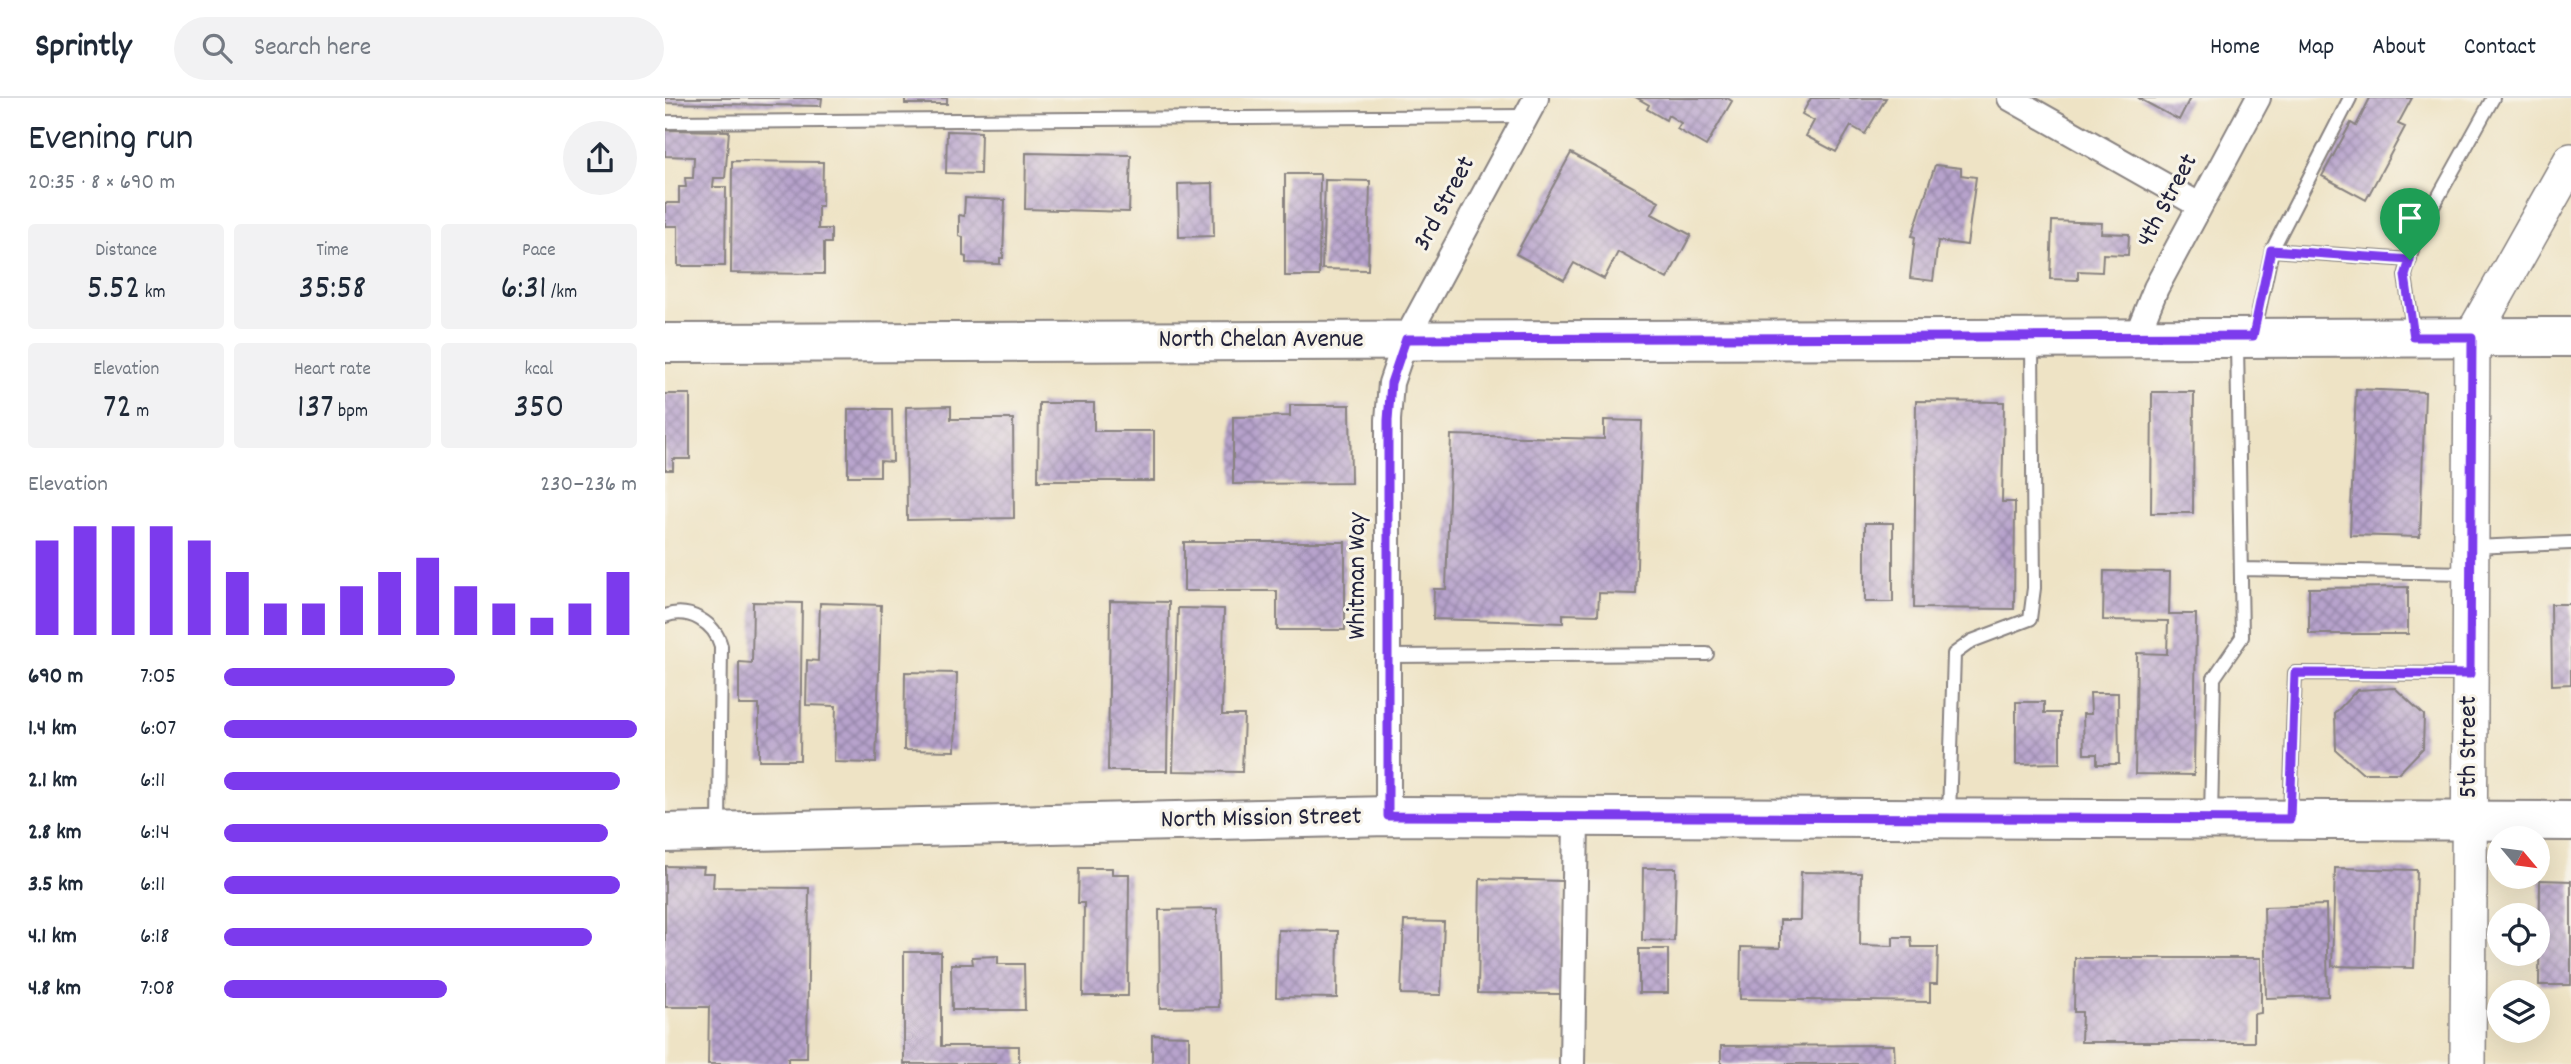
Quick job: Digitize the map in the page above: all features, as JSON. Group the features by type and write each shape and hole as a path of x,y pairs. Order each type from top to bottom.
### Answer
{"main road":[{"name":"5th Street","path":"2468,1064 2472,337 2571,161"},
{"name":"North Chelan Avenue","path":"665,342 2137,335 2571,337"},
{"name":"North Mission Street","path":"665,834 1388,816 1576,819 2571,821"}],"street":[{"path":"2010,98 2199,205"},
{"name":"4th Street","path":"2137,335 2156,288 2258,98"},
{"name":"3rd Street","path":"1406,339 1531,107"},
{"name":"Whitman Way","path":"1388,816 1388,420 1391,383 1406,339"},
{"path":"1572,1064 1576,819"}],"lane":[{"path":"2210,820 2214,678 2242,637 2245,336 2271,250 2350,98"},
{"path":"2414,337 2405,276 2415,240 2493,98"},
{"path":"665,122 1531,107"},
{"path":"2271,250 2410,260"},
{"path":"1949,820 1954,654 1972,641 2029,619 2034,588 2032,336"},
{"path":"2241,569 2470,561 2571,543"},
{"path":"665,615 688,614 707,623 718,635 721,646 719,832"},
{"path":"1388,656 1707,654"},
{"path":"2290,819 2295,673 2470,674"}],"building":[{"path":"665,98 822,98 821,106 665,103"},
{"path":"905,98 947,98 947,104 905,104"},
{"path":"1637,98 1727,98 1732,101 1706,146 1677,129 1681,123 1668,115 1666,120 1647,109 1649,105"},
{"path":"1811,98 1886,98 1865,134 1851,126 1836,152 1806,136 1814,121 1802,114"},
{"path":"2138,98 2190,98 2179,120"},
{"path":"2370,98 2412,98 2398,124 2405,127 2366,200 2322,176 2351,123 2356,126"},
{"path":"665,130 729,131 725,178 714,178 713,187 726,187 725,266 678,266 678,226 665,226 665,203 679,203 679,187 686,187 685,178 693,178 694,157 665,156"},
{"path":"947,131 981,132 980,174 946,173"},
{"path":"1026,153 1131,155 1129,212 1025,209"},
{"path":"1571,153 1659,201 1652,214 1691,235 1667,279 1618,252 1604,279 1574,263 1564,280 1516,254"},
{"path":"732,161 823,162 822,206 818,206 818,229 831,229 831,243 824,243 824,274 731,273"},
{"path":"1935,165 1961,168 1961,175 1976,177 1967,245 1938,241 1933,281 1910,278 1915,237 1912,236"},
{"path":"1285,174 1320,174 1319,276 1285,276"},
{"path":"1325,180 1370,181 1368,270 1322,269"},
{"path":"1213,183 1214,236 1179,237 1178,184"},
{"path":"965,198 1005,200 1003,258 1000,258 1000,264 966,263 966,257 963,256 963,237 959,236 959,215 964,216"},
{"path":"2052,221 2102,223 2101,233 2129,234 2128,255 2103,254 2102,272 2078,271 2078,280 2050,279"},
{"path":"2356,389 2425,392 2420,537 2350,535"},
{"path":"2152,392 2194,392 2193,513 2151,513"},
{"path":"665,394 690,394 690,459 673,459 673,470 665,470"},
{"path":"1916,401 2004,402 2002,502 2015,502 2014,609 1914,608"},
{"path":"1039,403 1094,403 1094,431 1154,431 1154,481 1038,481"},
{"path":"1290,405 1350,405 1351,483 1233,484 1233,417 1290,416"},
{"path":"951,406 951,419 1013,419 1014,518 907,520 906,407"},
{"path":"848,409 892,409 893,462 880,461 880,476 848,476"},
{"path":"1604,420 1642,421 1636,594 1599,593 1598,615 1563,614 1563,623 1433,619 1434,589 1446,589 1451,435 1604,439"},
{"path":"1865,523 1893,523 1893,602 1865,602"},
{"path":"1184,542 1345,542 1345,630 1277,630 1277,591 1184,591"},
{"path":"2104,571 2170,572 2169,614 2196,614 2194,775 2135,774 2137,653 2167,654 2168,621 2103,620"},
{"path":"2408,587 2408,634 2309,634 2309,588"},
{"path":"1110,601 1169,602 1167,771 1108,771"},
{"path":"753,602 802,603 800,760 759,760 759,705 739,705 739,662 752,663"},
{"path":"820,603 881,605 876,763 834,762 836,706 806,705 807,660 818,661"},
{"path":"2551,604 2571,604 2571,684 2552,685"},
{"path":"1178,608 1224,609 1222,715 1244,715 1242,772 1173,771"},
{"path":"905,672 957,673 955,751 904,750"},
{"path":"2395,688 2424,715 2423,748 2399,773 2362,773 2336,750 2335,713 2357,690"},
{"path":"2090,693 2118,693 2119,764 2097,764 2097,754 2084,754 2083,714 2091,714"},
{"path":"2016,702 2044,702 2044,713 2060,713 2060,763 2016,764"},
{"path":"665,866 704,867 703,873 714,873 713,887 809,888 807,1058 788,1058 788,1064 708,1064 709,1007 665,1007"},
{"path":"1079,868 1112,868 1112,874 1129,874 1128,996 1083,996 1084,903 1078,903"},
{"path":"1643,868 1676,868 1674,941 1642,940"},
{"path":"2335,868 2417,870 2414,968 2332,966"},
{"path":"1801,872 1861,873 1860,945 1893,946 1893,937 1911,937 1912,947 1938,947 1937,984 1930,984 1930,1002 1740,999 1741,947 1780,948 1780,920 1800,920"},
{"path":"1480,879 1563,881 1561,994 1478,993"},
{"path":"2550,880 2571,881 2571,985 2550,985 2550,980 2539,980 2539,966 2550,966 2550,903 2540,903 2540,889 2550,889"},
{"path":"2326,905 2328,996 2266,998 2264,907"},
{"path":"1217,909 1219,1007 1160,1008 1159,910"},
{"path":"1404,921 1444,922 1441,995 1401,994"},
{"path":"1278,930 1338,931 1337,998 1276,997"},
{"path":"1639,949 1668,949 1668,993 1639,993"},
{"path":"904,952 941,952 941,1046 1019,1046 1019,1064 904,1064"},
{"path":"998,956 998,964 1024,964 1025,1010 952,1010 951,964 973,964 972,957"},
{"path":"2075,958 2261,958 2261,1013 2254,1014 2254,1042 2081,1042 2082,1012 2074,1012"},
{"path":"1152,1035 1189,1036 1189,1064 1152,1064"},
{"path":"1894,1045 1895,1064 1721,1064 1721,1046"}],"route":[{"path":"2271,250 2410,260 2405,276 2414,337 2472,337 2470,674 2295,673 2290,819 1642,819 1388,816 1388,420 1391,383 1406,339 2253,336 2271,250"}]}
